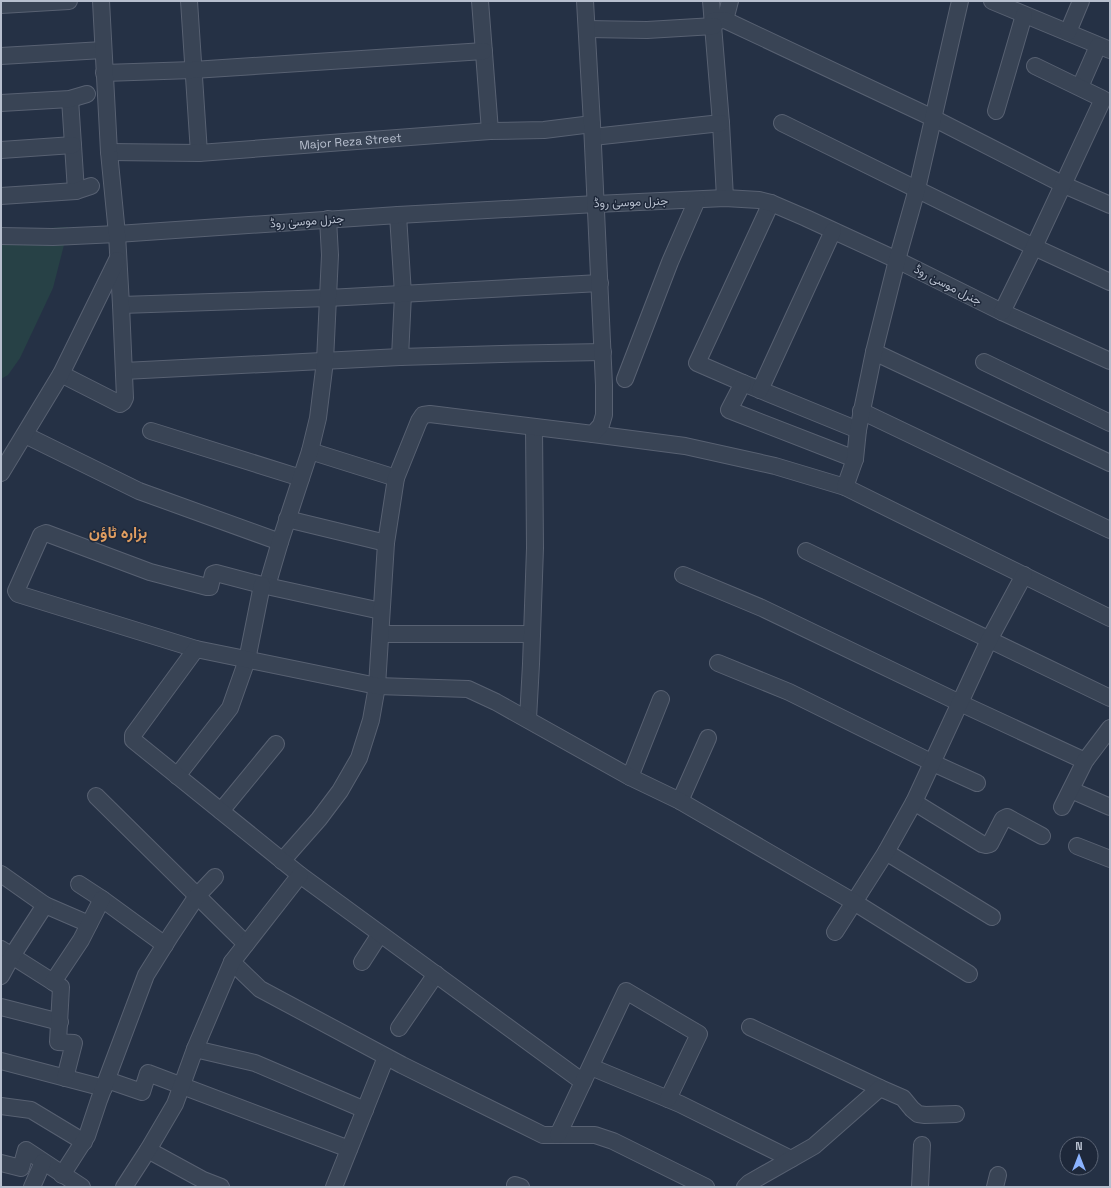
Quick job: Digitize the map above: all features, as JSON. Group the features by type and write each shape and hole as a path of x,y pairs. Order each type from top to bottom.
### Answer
{"street":[{"path":"1,5 69,1"},
{"path":"61,374 120,404 125,398 117,234 109,152 101,1"},
{"path":"189,1 199,153"},
{"path":"480,1 490,131"},
{"path":"585,1 593,130 603,352 604,415 601,425 594,434"},
{"path":"711,1 717,22 725,198"},
{"path":"717,22 730,1"},
{"path":"845,487 856,459 861,412 874,352 897,260 917,189 960,1"},
{"path":"992,1 1104,48 1080,88"},
{"path":"1068,32 1081,1"},
{"path":"996,111 1024,15"},
{"path":"587,30 647,30 717,22 933,118 1064,185 1110,206"},
{"path":"1,56 103,50"},
{"path":"104,73 193,70 484,51"},
{"path":"1002,312 1064,185 1103,99 1035,66"},
{"path":"1,103 70,99 87,94"},
{"path":"1,196 83,188 73,145 70,99"},
{"name":"Major Reza Street","path":"109,152 199,153 490,131 593,130 721,123"},
{"path":"782,123 1034,247 1110,282"},
{"path":"1,150 73,145"},
{"name":"جنرل موسیٰ روڈ","path":"1,236 52,237 117,234 328,219 596,204 725,198 759,200 771,203 806,218 1110,362"},
{"path":"625,379 670,262 697,200"},
{"path":"771,203 697,362 743,383 858,430"},
{"path":"398,215 403,294 400,357"},
{"path":"177,776 230,708 247,660 264,585 310,451 318,418 325,361 330,255 328,219"},
{"path":"760,390 833,231"},
{"path":"1,473 61,374 118,259"},
{"path":"121,305 328,298 600,283"},
{"path":"124,371 400,357 603,352"},
{"path":"874,352 1110,463"},
{"path":"984,362 1110,423"},
{"path":"743,383 729,410 856,459"},
{"path":"861,412 1110,530"},
{"path":"282,861 319,819 340,791 358,758 371,720 377,686 386,543 396,478 419,421 423,415 430,414 685,446 775,466 845,487 1110,618"},
{"path":"528,719 534,548 534,427"},
{"path":"151,431 301,478"},
{"path":"25,435 139,491 280,542"},
{"path":"310,451 396,478"},
{"path":"287,519 386,543"},
{"path":"381,611 216,573 213,574 210,587 207,587 150,572 46,533 41,535 16,591 18,594 196,649 377,686 468,689 496,702 630,776 680,801 854,902 968,974"},
{"path":"806,551 1110,698"},
{"path":"684,575 762,608 1085,761"},
{"path":"835,932 886,852 914,802 989,640 1024,575"},
{"path":"381,634 532,634"},
{"path":"196,649 133,735 133,740 300,876 583,1082"},
{"path":"718,663 789,692 932,763 977,783"},
{"path":"630,776 661,699"},
{"path":"1062,807 1085,761 1110,728"},
{"path":"680,801 708,738"},
{"path":"221,811 276,744"},
{"path":"1071,790 1110,807"},
{"path":"96,796 246,944"},
{"path":"914,802 982,844 990,844 1003,819 1007,817 1042,836"},
{"path":"1077,846 1110,860"},
{"path":"886,852 992,917"},
{"path":"1,874 45,905 89,924"},
{"path":"124,1187 175,1104 195,1049 232,962 300,876"},
{"path":"62,1175 87,1136 146,975 197,896 215,877"},
{"path":"79,884 165,945"},
{"path":"53,982 80,940 102,899"},
{"path":"1,976 6,952 45,905"},
{"path":"362,962 380,934"},
{"path":"6,952 62,987 58,1042 74,1043 65,1078"},
{"path":"232,962 260,989 386,1057 543,1135 595,1135 614,1141 706,1187"},
{"path":"399,1028 436,974"},
{"path":"558,1135 626,991 700,1034 668,1099"},
{"path":"1,1007 60,1022"},
{"path":"750,1027 903,1098 918,1114 956,1114"},
{"path":"195,1049 255,1063 365,1110"},
{"path":"334,1187 386,1057"},
{"path":"1,1061 65,1078 105,1084 142,1092 148,1073 349,1149"},
{"path":"591,1067 680,1104 791,1159"},
{"path":"745,1187 749,1183 814,1146 880,1088"},
{"path":"1,1106 31,1110 84,1142"},
{"path":"920,1187 922,1145"},
{"path":"1,1163 21,1168 26,1150 82,1187"},
{"path":"148,1150 188,1180 203,1180 222,1187"},
{"path":"32,1187 43,1162"}],"green space":[{"path":"1,227 8,242 30,229 68,227 53,288 20,358 8,375 1,379"}],"district":[{"name":"ہزارہ ٹاؤن","path":"118,532"}]}
